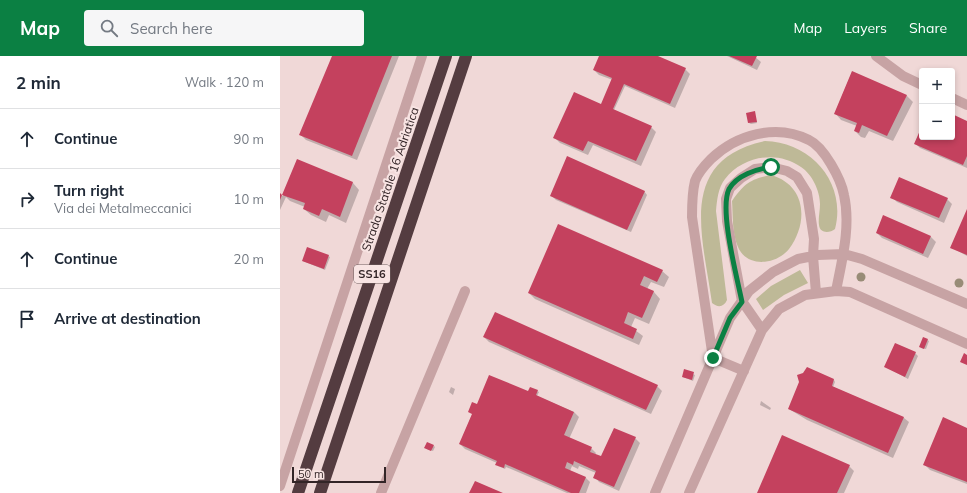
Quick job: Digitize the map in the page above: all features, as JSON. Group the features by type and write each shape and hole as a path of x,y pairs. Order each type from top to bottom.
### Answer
{"highway":[{"name":"Strada Statale 16 Adriatica","path":"298,493 446,56"},
{"name":"SS16","path":"320,493 466,56"}],"street":[{"path":"280,486 422,56"},
{"path":"876,56 903,76 919,84"},
{"path":"955,99 967,105"},
{"path":"713,358 692,217 692,199 695,180 704,166 722,149 744,138 772,132 792,133 810,140 825,156 837,175 844,195 847,226 844,254 836,291"},
{"path":"762,330 742,302 727,221 726,199 730,188 741,178 755,169 771,167 787,171 797,177 807,194 812,215 816,293"},
{"path":"655,493 730,318 749,291 773,272 798,259 813,256 844,254 862,259 967,304"},
{"path":"381,493 465,291"},
{"path":"689,493 762,330 779,309 805,295 836,291 850,292 967,344"},
{"path":"713,358 744,372"}],"shaded area":[{"path":"765,141 782,143 797,149 811,157 822,168 830,181 836,196 837,212 835,229 826,232 821,230 819,225 819,194 812,178 801,167 782,158 771,157 761,158 741,165 732,171 725,179 719,190 717,198 716,211 727,300 723,305 716,306 712,303 701,228 702,204 707,183 718,165 737,151"},
{"path":"771,175 783,180 791,187 797,196 801,206 800,227 789,249 783,254 770,261 755,261 742,254 736,242 733,224 732,201 740,190 748,183 758,178"},
{"path":"800,270 808,283 784,295 763,310 756,299 771,286"}],"building":[{"path":"332,56 392,56 352,156 299,135"},
{"path":"599,56 658,56 686,68 670,104 624,84 613,109 652,126 636,161 588,141 583,151 553,138 574,92 601,104 612,78 593,70"},
{"path":"729,56 757,56 752,66"},
{"path":"852,71 907,95 887,136 862,125 859,133 854,131 857,123 834,114"},
{"path":"755,111 757,122 748,123 746,113"},
{"path":"955,115 967,121 967,156 963,165 914,144 919,133 919,140 955,140"},
{"path":"567,156 645,191 627,230 550,196"},
{"path":"297,159 353,182 340,217 322,209 319,216 303,209 305,203 282,195"},
{"path":"899,177 948,198 939,218 890,198"},
{"path":"967,209 967,255 950,248"},
{"path":"883,215 931,236 923,254 876,233"},
{"path":"558,224 663,270 657,282 644,276 640,285 654,291 642,318 628,312 624,323 637,329 633,339 528,293"},
{"path":"307,247 329,255 324,269 302,261"},
{"path":"495,312 658,385 646,410 483,337"},
{"path":"923,337 928,339 924,349 919,347"},
{"path":"895,343 916,352 905,377 884,367"},
{"path":"964,353 967,355 967,365 960,362"},
{"path":"807,367 834,379 832,386 904,417 888,453 788,409 799,382 797,375 803,373"},
{"path":"684,369 694,372 692,380 682,377"},
{"path":"489,375 528,391 530,387 538,390 536,395 574,412 564,435 592,447 590,452 601,456 614,428 636,437 614,487 593,478 596,471 574,461 573,465 567,462 565,468 586,477 579,493 571,493 505,464 504,468 495,465 497,461 459,444 472,414 468,412 472,402 477,404"},
{"path":"943,417 967,428 967,482 923,465"},
{"path":"782,435 850,465 837,493 757,493"},
{"path":"427,442 434,445 431,451 424,448"},
{"path":"475,481 503,493 469,493"}],"route":[{"path":"713,358 730,318 742,302 727,221 726,199 730,188 741,178 755,169 771,167"}]}
